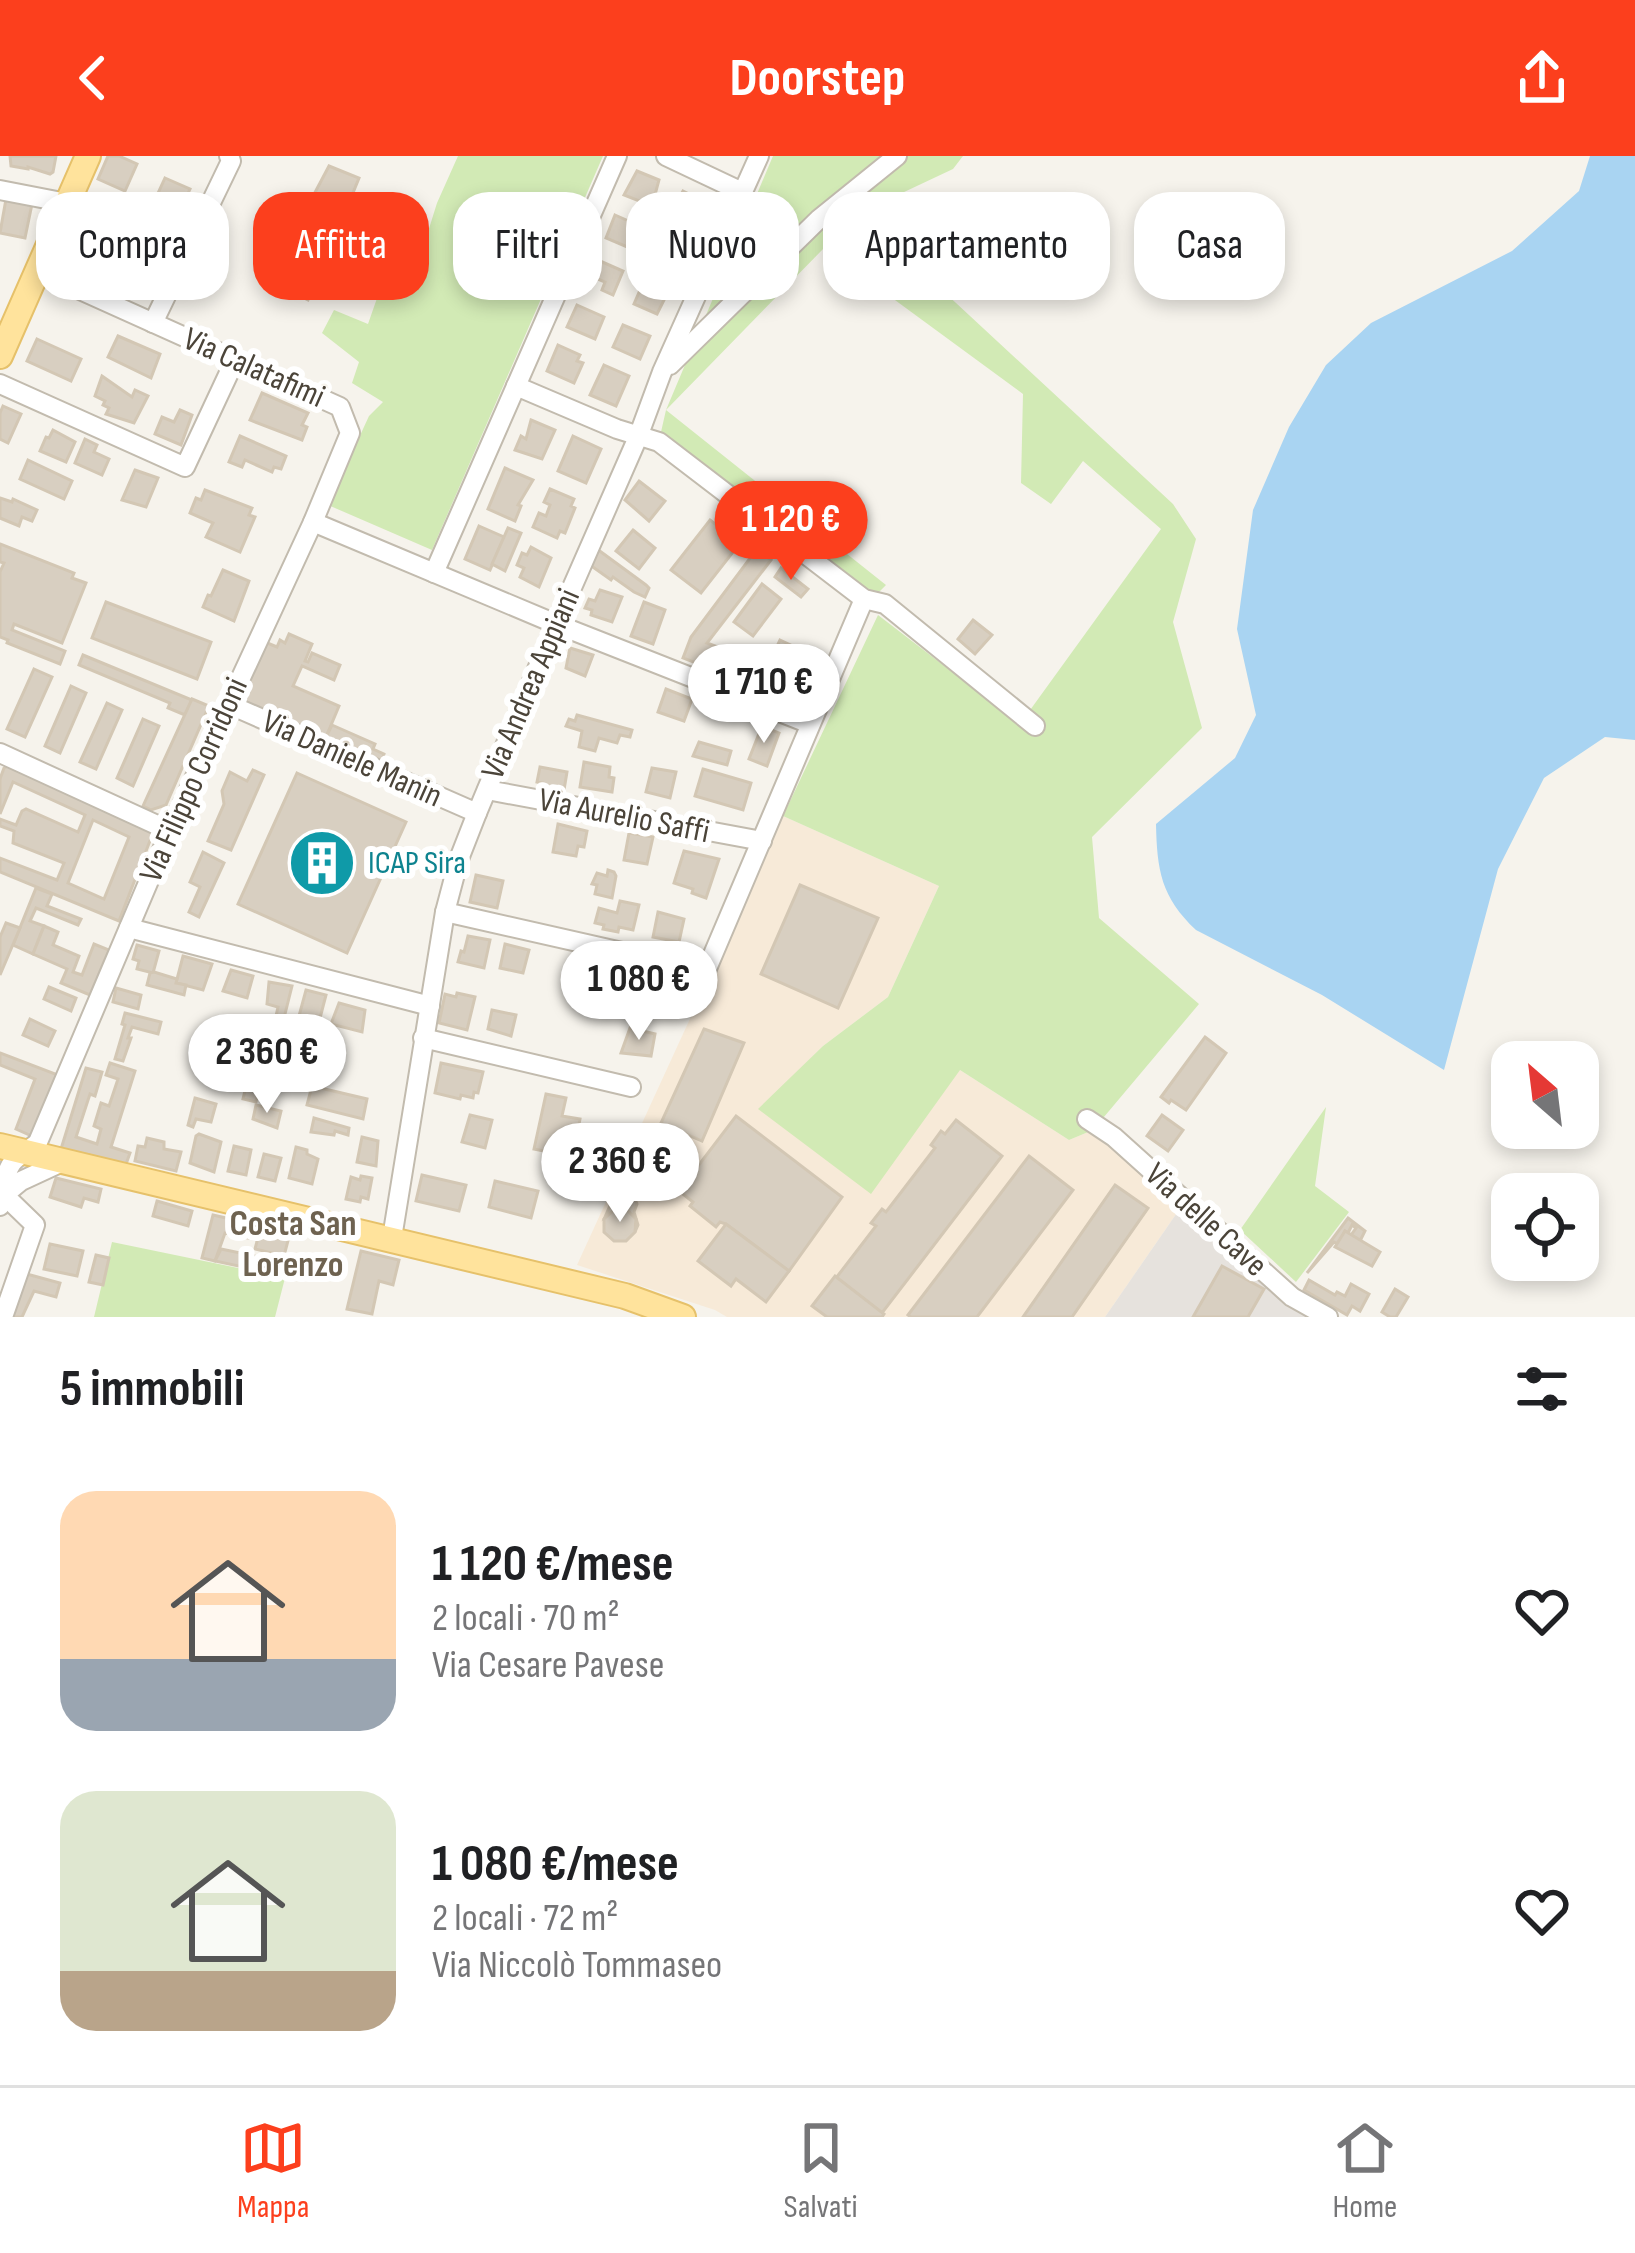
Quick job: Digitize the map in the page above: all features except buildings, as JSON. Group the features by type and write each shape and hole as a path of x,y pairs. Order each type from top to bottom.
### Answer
{"main road":[{"path":"72,192 88,156"},
{"path":"0,356 8,316 36,275"},
{"path":"0,1146 625,1296 683,1317"}],"street":[{"path":"434,573 617,156"},
{"path":"666,156 742,192"},
{"name":"Via Andrea Appiani","path":"742,192 759,156"},
{"path":"662,372 819,219 897,156"},
{"path":"153,323 230,159"},
{"path":"0,190 36,197"},
{"name":"Via Calatafimi","path":"101,300 340,406"},
{"name":"Via Andrea Appiani","path":"392,1238 445,912 459,859 694,300"},
{"path":"0,384 185,467 235,360"},
{"path":"516,386 659,442 864,599 885,604 1035,726"},
{"name":"Via Filippo Corridoni","path":"28,1153 38,1142 170,830 313,522 350,433 340,406"},
{"path":"313,522 810,724"},
{"path":"445,912 706,971 864,599"},
{"name":"Via Daniele Manin","path":"228,704 477,813"},
{"path":"1,757 170,830"},
{"name":"Via Aurelio Saffi","path":"487,790 762,842"},
{"path":"130,928 430,1006"},
{"path":"423,1038 631,1088"},
{"name":"Via delle Cave","path":"1087,1119 1114,1136 1292,1297 1328,1317"},
{"path":"2,1194 13,1161 28,1153 21,1180"},
{"path":"2,1194 63,1161"},
{"path":"2,1194 35,1225 3,1317"}],"shaded area":[{"path":"783,816 939,886 888,997 823,1046 759,1110 960,1070 1069,1140 1093,1130 1181,1207 1105,1317 727,1317 577,1265"},
{"path":"1181,1207 1314,1317 1105,1317"}],"green space":[{"path":"458,156 603,156 587,192 453,192 453,300 541,300 432,550 328,505 369,416 383,402 352,383 359,362 322,333 334,310 368,324 376,300 429,300 429,229"},
{"path":"773,156 963,156 953,169 904,192 823,192 823,249 799,274 799,192 758,192"},
{"path":"712,300 773,300 666,410"},
{"path":"895,300 953,300 1173,504 1196,539 1173,622 1202,728 1092,837 1099,918 1199,1004 1093,1130 1069,1140 960,1070 871,1194 758,1109 823,1046 888,997 939,886 783,816 878,615 1020,724 1161,529 1083,461 1051,504 1021,483 1023,394"},
{"path":"666,410 886,585 877,594 870,591 661,432"},
{"path":"1326,1107 1315,1186 1349,1212 1296,1282 1240,1230"},
{"path":"112,1242 282,1273 285,1278 275,1317 94,1317"}],"water":[{"path":"1590,156 1635,156 1635,740 1605,737 1544,778 1498,869 1444,1070 1322,995 1196,930 1175,906 1163,882 1156,824 1235,758 1256,715 1237,629 1253,510 1289,427 1326,365 1371,323 1512,251 1579,191"}],"place":[{"name":"ICAP Sira","path":"322,863"}],"district":[{"name":"Costa San Lorenzo","path":"293,1244"}]}
